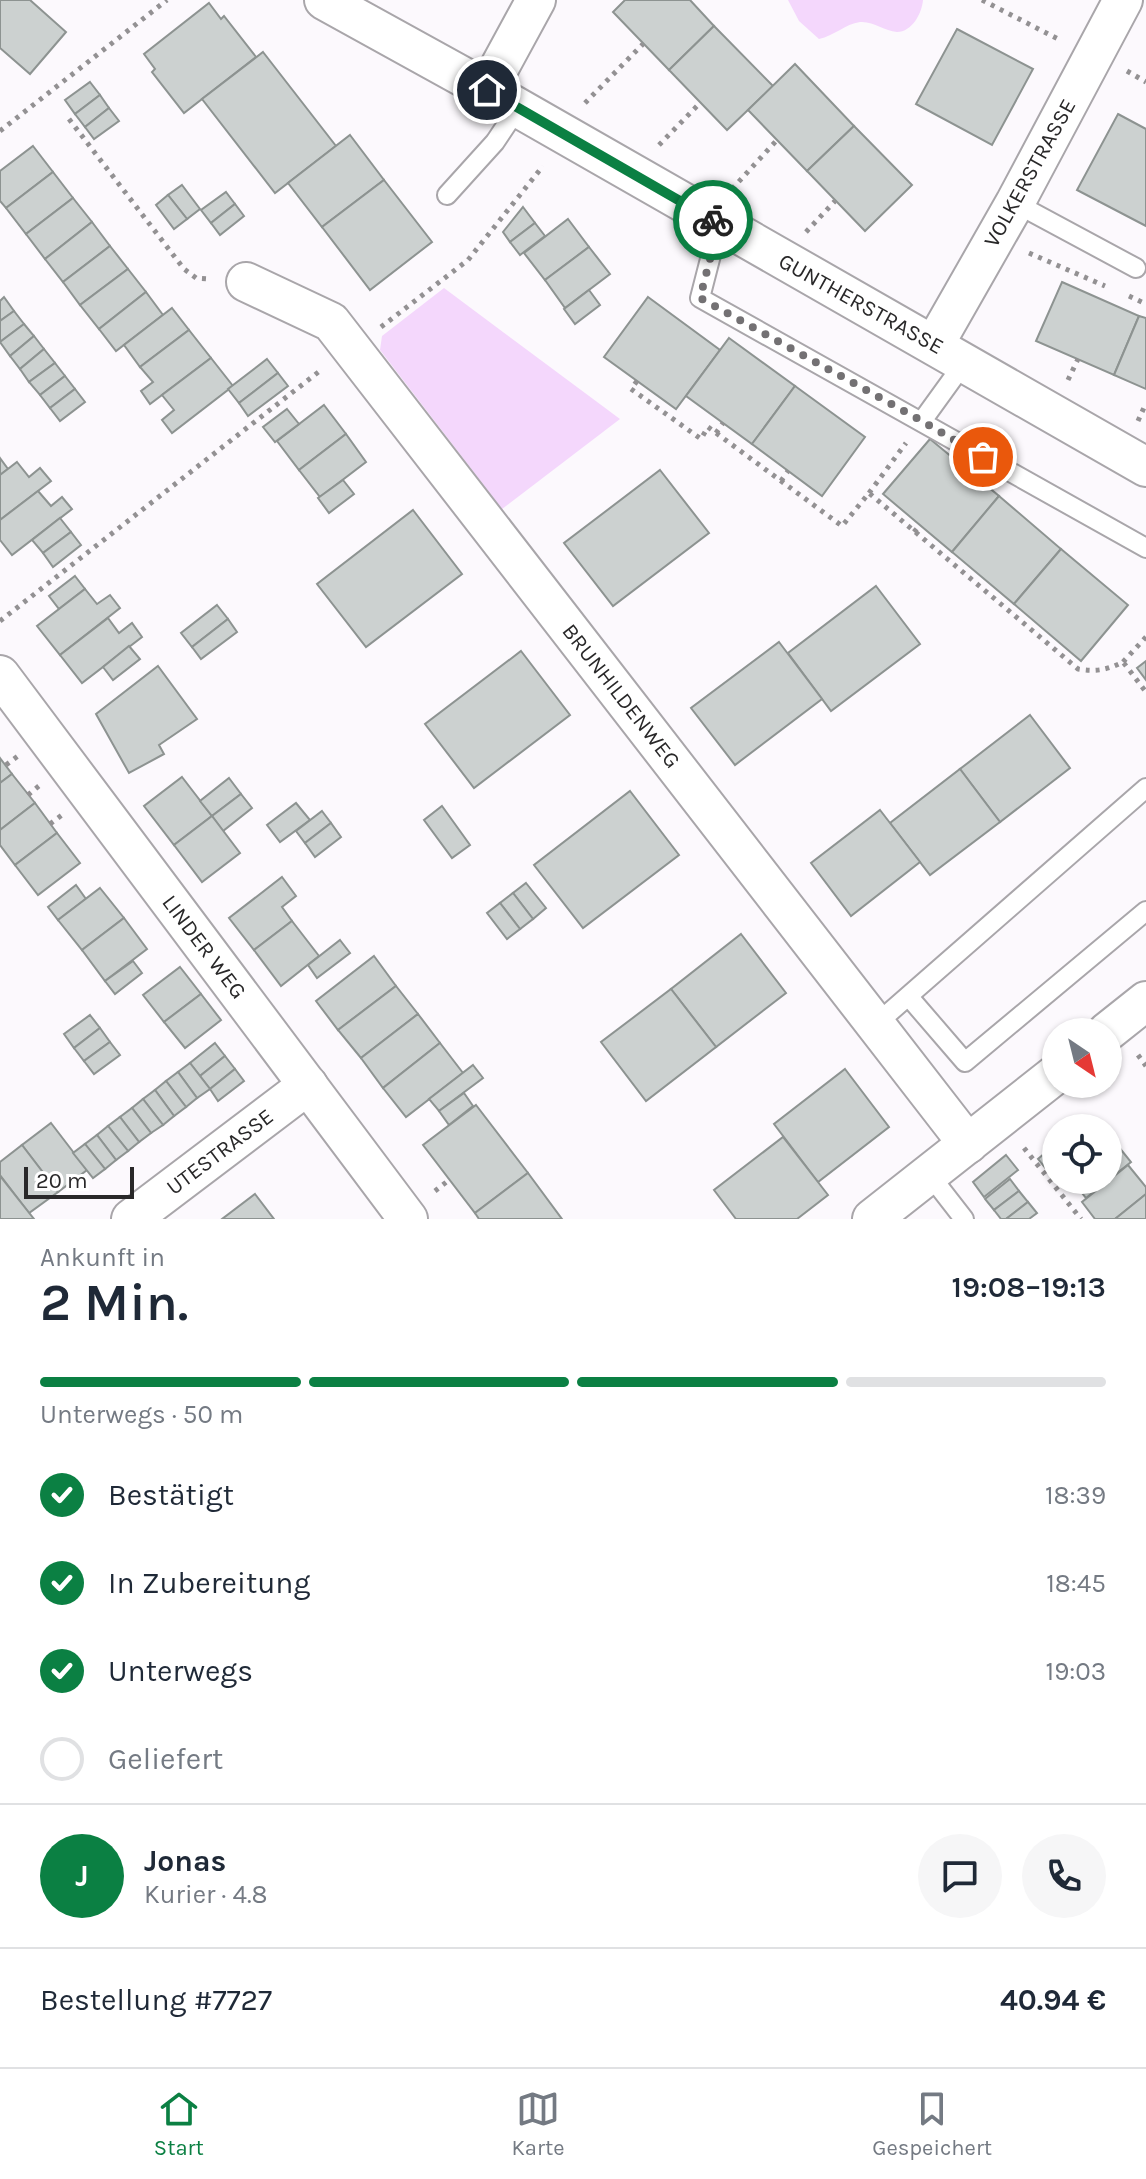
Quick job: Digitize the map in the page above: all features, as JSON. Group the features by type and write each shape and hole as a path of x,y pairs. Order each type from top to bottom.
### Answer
{"street":[{"name":"GUNTHERSTRASSE","path":"324,0 1146,467"},
{"path":"502,100 536,0"},
{"name":"VOLKERSTRASSE","path":"949,354 995,238 1123,0"},
{"name":"BRUNHILDENWEG","path":"246,282 331,322 968,1144"},
{"name":"LINDER WEG","path":"0,675 408,1219"},
{"path":"1122,1020 1146,1001"},
{"name":"UTESTRASSE","path":"131,1219 308,1085"},
{"path":"872,1219 1042,1085"}],"lane":[{"path":"447,195 495,142 502,100"},
{"path":"1015,203 1136,268"},
{"path":"713,220 700,298 1146,548"},
{"path":"922,421 949,354"},
{"path":"875,1025 1146,788"},
{"path":"909,997 965,1062 1146,911"},
{"path":"929,1174 964,1219"}],"path":[{"path":"0,131 167,0"},
{"path":"982,0 1093,57"},
{"path":"0,621 468,260 561,134 643,44"},
{"path":"631,174 700,103"},
{"path":"69,119 184,269 196,278 246,282"},
{"path":"713,220 777,140"},
{"path":"995,238 1146,304"},
{"path":"637,381 631,389 701,439 708,427 842,526 922,421"},
{"path":"716,433 723,423"},
{"path":"781,481 788,471"},
{"path":"869,493 1078,669 1095,672 1123,662 1146,637"},
{"path":"914,532 920,525"},
{"path":"978,585 983,578"},
{"path":"1042,639 1047,632"},
{"path":"1123,662 1146,692"},
{"path":"1001,1119 1081,1219"}],"shaded area":[{"path":"788,0 923,0 915,21 902,31 860,22 819,39 799,21"},
{"path":"444,288 620,419 502,509 380,350 382,336"}],"building":[{"path":"0,0 30,0 66,32 30,74 0,48"},
{"path":"625,0 690,0 714,26 669,70 613,12"},
{"path":"209,3 221,19 224,16 256,57 184,113 152,72 155,69 144,54"},
{"path":"714,26 773,86 727,130 669,70"},
{"path":"957,29 1033,69 992,145 916,104"},
{"path":"263,52 336,146 275,193 202,99"},
{"path":"795,64 854,126 807,171 748,110"},
{"path":"90,82 100,95 75,114 65,100"},
{"path":"100,95 109,108 85,127 75,114"},
{"path":"109,108 119,121 94,139 85,127"},
{"path":"1118,114 1146,129 1146,226 1077,190"},
{"path":"854,126 912,185 865,231 807,171"},
{"path":"350,135 384,180 322,227 288,183"},
{"path":"33,146 53,172 6,208 0,201 0,171"},
{"path":"53,172 73,198 26,234 6,208"},
{"path":"384,180 432,242 370,290 322,227"},
{"path":"182,185 200,209 187,219 168,195"},
{"path":"226,192 235,204 211,223 201,210"},
{"path":"168,195 187,219 174,229 156,205"},
{"path":"73,198 92,222 45,259 26,234"},
{"path":"235,204 244,216 220,235 211,223"},
{"path":"523,207 535,223 510,242 503,232"},
{"path":"568,219 589,247 545,280 524,253"},
{"path":"92,222 110,246 63,282 45,259"},
{"path":"535,223 545,236 520,255 510,242"},
{"path":"110,246 128,269 80,305 63,282"},
{"path":"589,247 610,274 565,308 545,280"},
{"path":"128,269 146,292 99,329 80,305"},
{"path":"1062,282 1139,316 1114,375 1036,341"},
{"path":"589,290 600,305 575,324 564,309"},
{"path":"146,292 163,315 116,351 99,329"},
{"path":"4,297 14,311 0,321 0,301"},
{"path":"648,297 720,350 676,409 604,357"},
{"path":"172,308 189,330 140,367 124,345"},
{"path":"14,311 24,324 0,342 0,321"},
{"path":"1139,316 1146,318 1146,389 1114,375"},
{"path":"24,324 34,336 10,356 0,342"},
{"path":"189,330 211,358 150,404 141,391 153,382 140,367"},
{"path":"34,336 44,349 20,369 10,356"},
{"path":"729,338 795,386 752,444 686,396"},
{"path":"44,349 55,363 29,382 20,369"},
{"path":"211,358 233,386 172,433 162,420 174,410 162,395"},
{"path":"267,359 278,373 239,403 228,389"},
{"path":"55,363 65,376 40,395 29,382"},
{"path":"278,373 288,386 248,416 239,403"},
{"path":"65,376 75,389 50,408 40,395"},
{"path":"795,386 865,437 822,496 752,444"},
{"path":"75,389 85,402 60,421 50,408"},
{"path":"324,405 346,434 299,470 277,441"},
{"path":"287,409 299,424 275,442 263,427"},
{"path":"346,434 366,462 320,497 299,470"},
{"path":"930,439 999,496 952,552 883,494"},
{"path":"0,458 8,469 0,475"},
{"path":"17,462 29,477 40,468 51,481 0,520 0,475"},
{"path":"660,470 709,533 613,606 564,543"},
{"path":"343,480 354,494 329,513 318,498"},
{"path":"38,491 51,506 62,497 72,509 12,555 0,540 0,520"},
{"path":"999,496 1061,549 1014,604 952,552"},
{"path":"413,510 462,574 366,647 317,584"},
{"path":"60,518 71,532 43,553 32,540"},
{"path":"71,532 81,545 53,567 43,553"},
{"path":"1061,549 1128,605 1081,661 1014,604"},
{"path":"75,576 85,589 59,609 49,596"},
{"path":"876,586 920,644 831,711 788,653"},
{"path":"85,589 97,604 110,595 120,608 60,655 37,626"},
{"path":"217,605 228,619 192,647 181,633"},
{"path":"108,618 119,633 132,623 142,637 82,683 60,655"},
{"path":"228,619 237,632 201,659 192,647"},
{"path":"779,642 822,699 735,765 691,708"},
{"path":"129,646 140,659 113,680 103,667"},
{"path":"521,651 570,715 474,788 425,724"},
{"path":"1146,661 1146,680 1137,668"},
{"path":"158,666 197,719 159,745 164,754 129,773 96,714"},
{"path":"1030,715 1070,768 1000,822 960,769"},
{"path":"0,758 12,774 0,783"},
{"path":"960,769 1000,822 930,875 890,823"},
{"path":"12,774 35,803 0,830 0,783"},
{"path":"182,777 212,816 174,845 144,806"},
{"path":"229,778 241,794 212,816 200,801"},
{"path":"630,791 679,855 583,928 534,865"},
{"path":"241,794 252,808 223,831 212,816"},
{"path":"35,803 57,833 15,865 0,845 0,830"},
{"path":"296,803 310,820 280,842 267,825"},
{"path":"442,806 470,845 452,858 424,820"},
{"path":"880,810 920,862 851,916 811,863"},
{"path":"322,811 331,823 305,843 296,831"},
{"path":"212,816 240,853 202,882 174,845"},
{"path":"331,823 341,837 315,857 305,843"},
{"path":"57,833 80,863 38,895 15,865"},
{"path":"282,877 296,896 282,907 292,921 254,950 229,918"},
{"path":"526,883 546,908 533,919 513,893"},
{"path":"76,885 86,899 58,920 48,907"},
{"path":"100,888 124,918 82,950 58,920"},
{"path":"513,893 533,919 520,929 500,903"},
{"path":"500,903 520,929 507,939 487,913"},
{"path":"124,918 147,949 105,981 82,950"},
{"path":"292,921 319,956 281,986 254,950"},
{"path":"741,934 786,993 716,1047 671,989"},
{"path":"340,940 350,953 317,978 308,965"},
{"path":"374,956 396,986 338,1030 316,1001"},
{"path":"133,961 142,973 115,994 105,981"},
{"path":"180,967 201,994 164,1022 143,995"},
{"path":"396,986 418,1014 361,1058 338,1030"},
{"path":"671,989 716,1047 646,1101 601,1042"},
{"path":"201,994 221,1020 185,1048 164,1022"},
{"path":"418,1014 440,1043 383,1088 361,1058"},
{"path":"90,1015 100,1028 74,1048 64,1034"},
{"path":"100,1028 110,1042 84,1061 74,1048"},
{"path":"110,1042 120,1055 94,1074 84,1061"},
{"path":"215,1043 225,1056 200,1076 190,1063"},
{"path":"440,1043 463,1073 406,1117 383,1088"},
{"path":"225,1056 235,1069 210,1089 200,1076"},
{"path":"190,1063 210,1089 197,1098 178,1072"},
{"path":"473,1065 483,1078 439,1111 429,1099"},
{"path":"235,1069 244,1081 218,1101 210,1089"},
{"path":"845,1069 889,1127 818,1182 774,1124"},
{"path":"178,1072 197,1098 186,1107 166,1081"},
{"path":"166,1081 186,1107 174,1116 155,1090"},
{"path":"155,1090 174,1116 163,1125 143,1099"},
{"path":"464,1093 473,1106 449,1125 439,1111"},
{"path":"143,1099 163,1125 151,1133 132,1108"},
{"path":"476,1105 528,1173 475,1213 423,1145"},
{"path":"132,1108 151,1133 139,1142 120,1117"},
{"path":"120,1117 139,1142 128,1151 108,1126"},
{"path":"51,1123 87,1170 58,1192 22,1145"},
{"path":"108,1126 128,1151 116,1160 97,1135"},
{"path":"97,1135 116,1160 105,1169 85,1144"},
{"path":"783,1137 828,1195 797,1219 736,1219 714,1190"},
{"path":"85,1144 105,1169 93,1178 73,1153"},
{"path":"22,1145 58,1192 29,1213 0,1175 0,1162"},
{"path":"1122,1151 1131,1162 1122,1169"},
{"path":"1006,1155 1018,1170 984,1197 973,1182"},
{"path":"1128,1165 1146,1187 1146,1194 1115,1219 1095,1219 1082,1202 1092,1194 1122,1194 1122,1170"},
{"path":"528,1173 562,1219 479,1219 475,1213"},
{"path":"0,1176 34,1219 0,1219"},
{"path":"1010,1179 1019,1191 994,1210 985,1199"},
{"path":"1019,1191 1028,1202 1006,1219 1001,1219 994,1210"},
{"path":"255,1194 274,1219 222,1219"},
{"path":"1146,1194 1146,1219 1115,1219"},
{"path":"1028,1202 1037,1213 1029,1219 1006,1219"}],"way so far":[{"path":"713,220 719,224 700,298 983,457"}],"route":[{"path":"487,90 713,220"}]}
